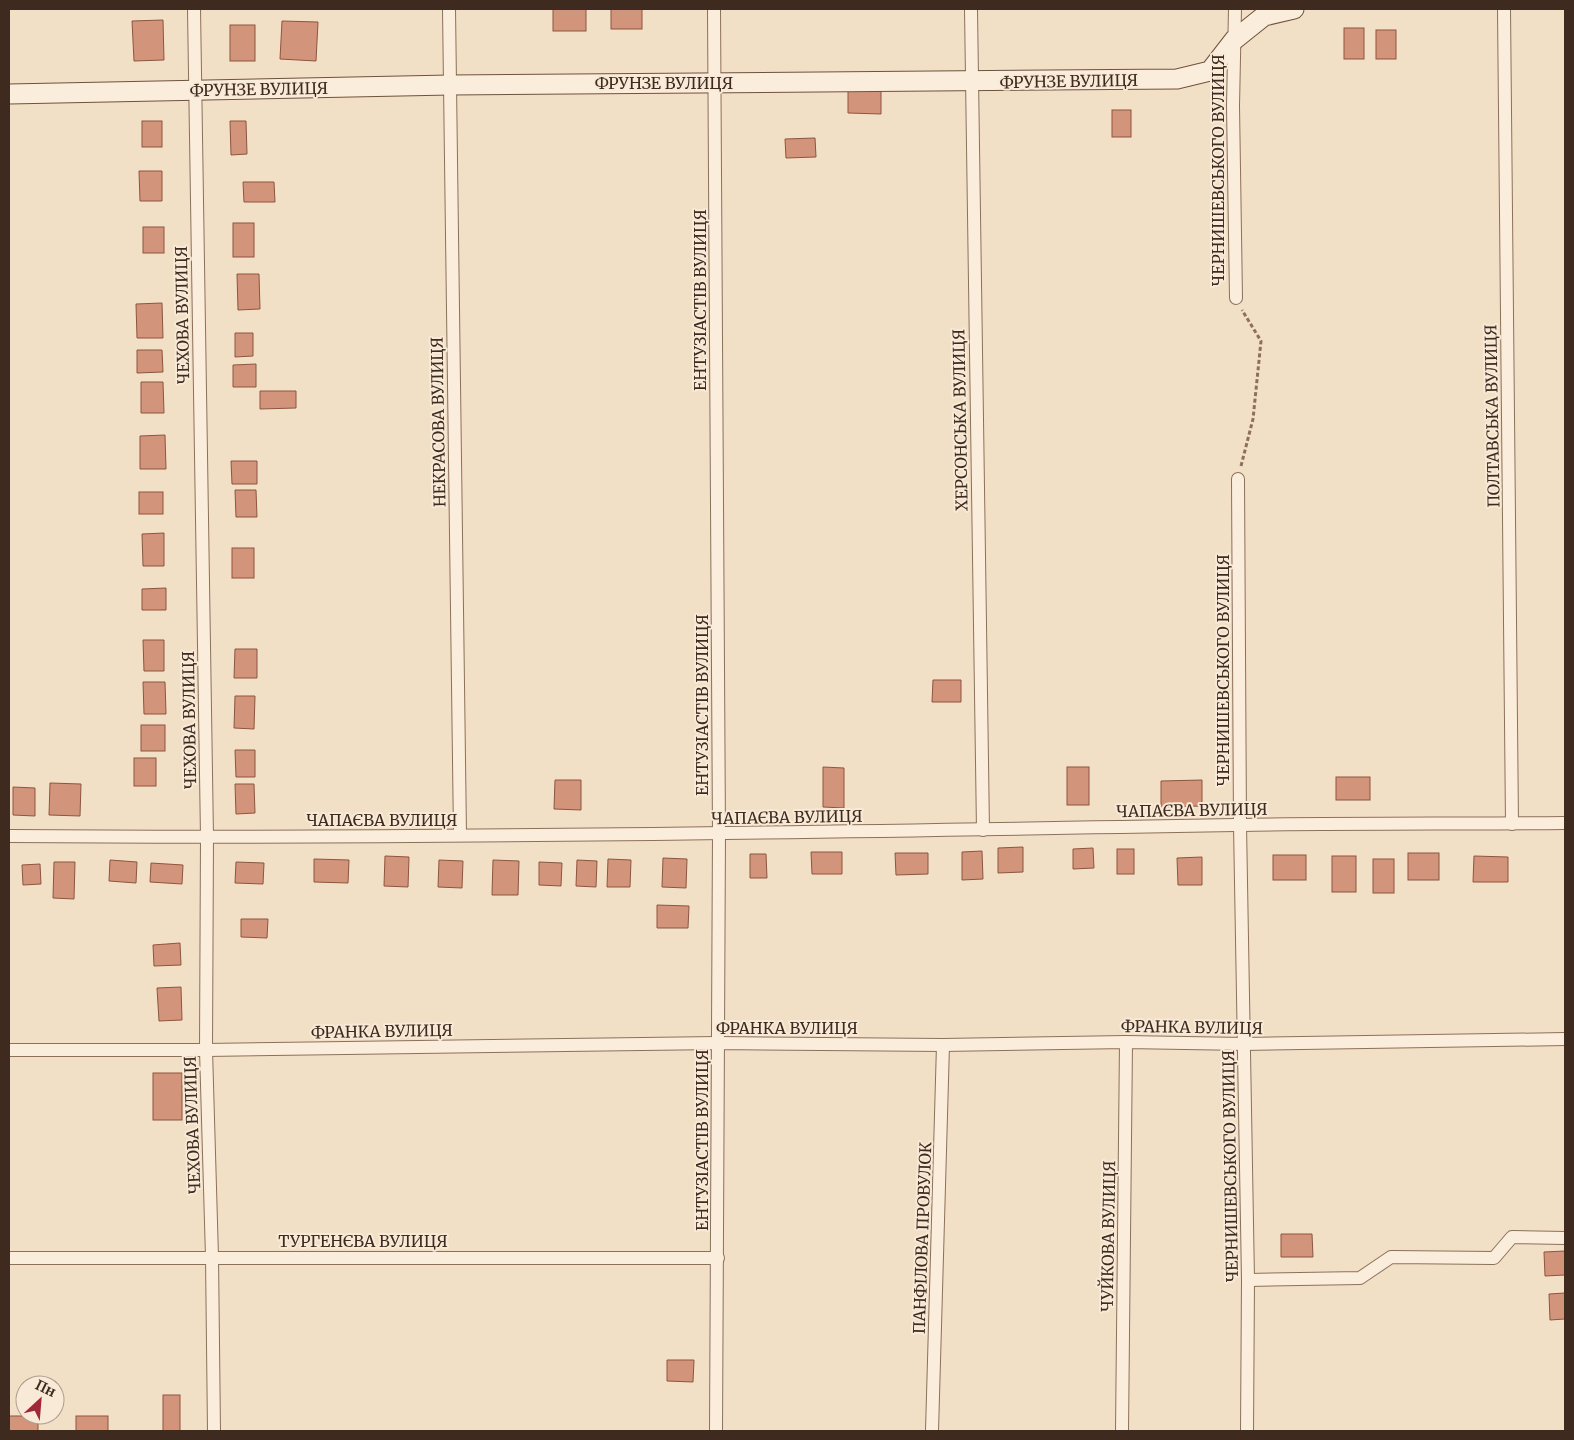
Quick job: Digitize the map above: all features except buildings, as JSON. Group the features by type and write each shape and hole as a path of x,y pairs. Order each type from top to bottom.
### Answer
{"street":[{"name":"ЧЕХОВА ВУЛИЦЯ","path":"194,9 207,837 206,1050 212,1257 214,1431"},
{"name":"НЕКРАСОВА ВУЛИЦЯ","path":"449,9 460,835"},
{"name":"ЕНТУЗІАСТІВ ВУЛИЦЯ","path":"714,9 719,834 716,1431"},
{"name":"ХЕРСОНСЬКА ВУЛИЦЯ","path":"971,9 983,830"},
{"name":"ЧЕРНИШЕВСЬКОГО ВУЛИЦЯ","path":"1234,9 1236,298"},
{"name":"ФРУНЗЕ ВУЛИЦЯ","path":"9,94 450,85 1177,80 1210,71 1234,40 1264,16 1294,9"},
{"name":"ПОЛТАВСЬКА ВУЛИЦЯ","path":"1504,9 1512,824"},
{"name":"ЧЕРНИШЕВСЬКОГО ВУЛИЦЯ","path":"1238,479 1240,825 1248,1280 1247,1431"},
{"name":"ЧАПАЄВА ВУЛИЦЯ","path":"9,836 207,837 719,834 1240,825 1565,823"},
{"name":"ФРАНКА ВУЛИЦЯ","path":"9,1050 206,1050 718,1043 944,1045 1126,1042 1244,1044 1565,1040"},
{"name":"ЧУЙКОВА ВУЛИЦЯ","path":"1122,1431 1126,1042"},
{"name":"ПАНФІЛОВА ПРОВУЛОК","path":"932,1431 944,1045"},
{"path":"1248,1280 1360,1278 1392,1257 1494,1258 1512,1237 1565,1238"},
{"name":"ТУРГЕНЄВА ВУЛИЦЯ","path":"9,1258 718,1258"}],"path":[{"name":"ЧЕРНИШЕВСЬКОГО ВУЛИЦЯ","path":"1236,298 1261,341 1253,419 1238,479"}]}
